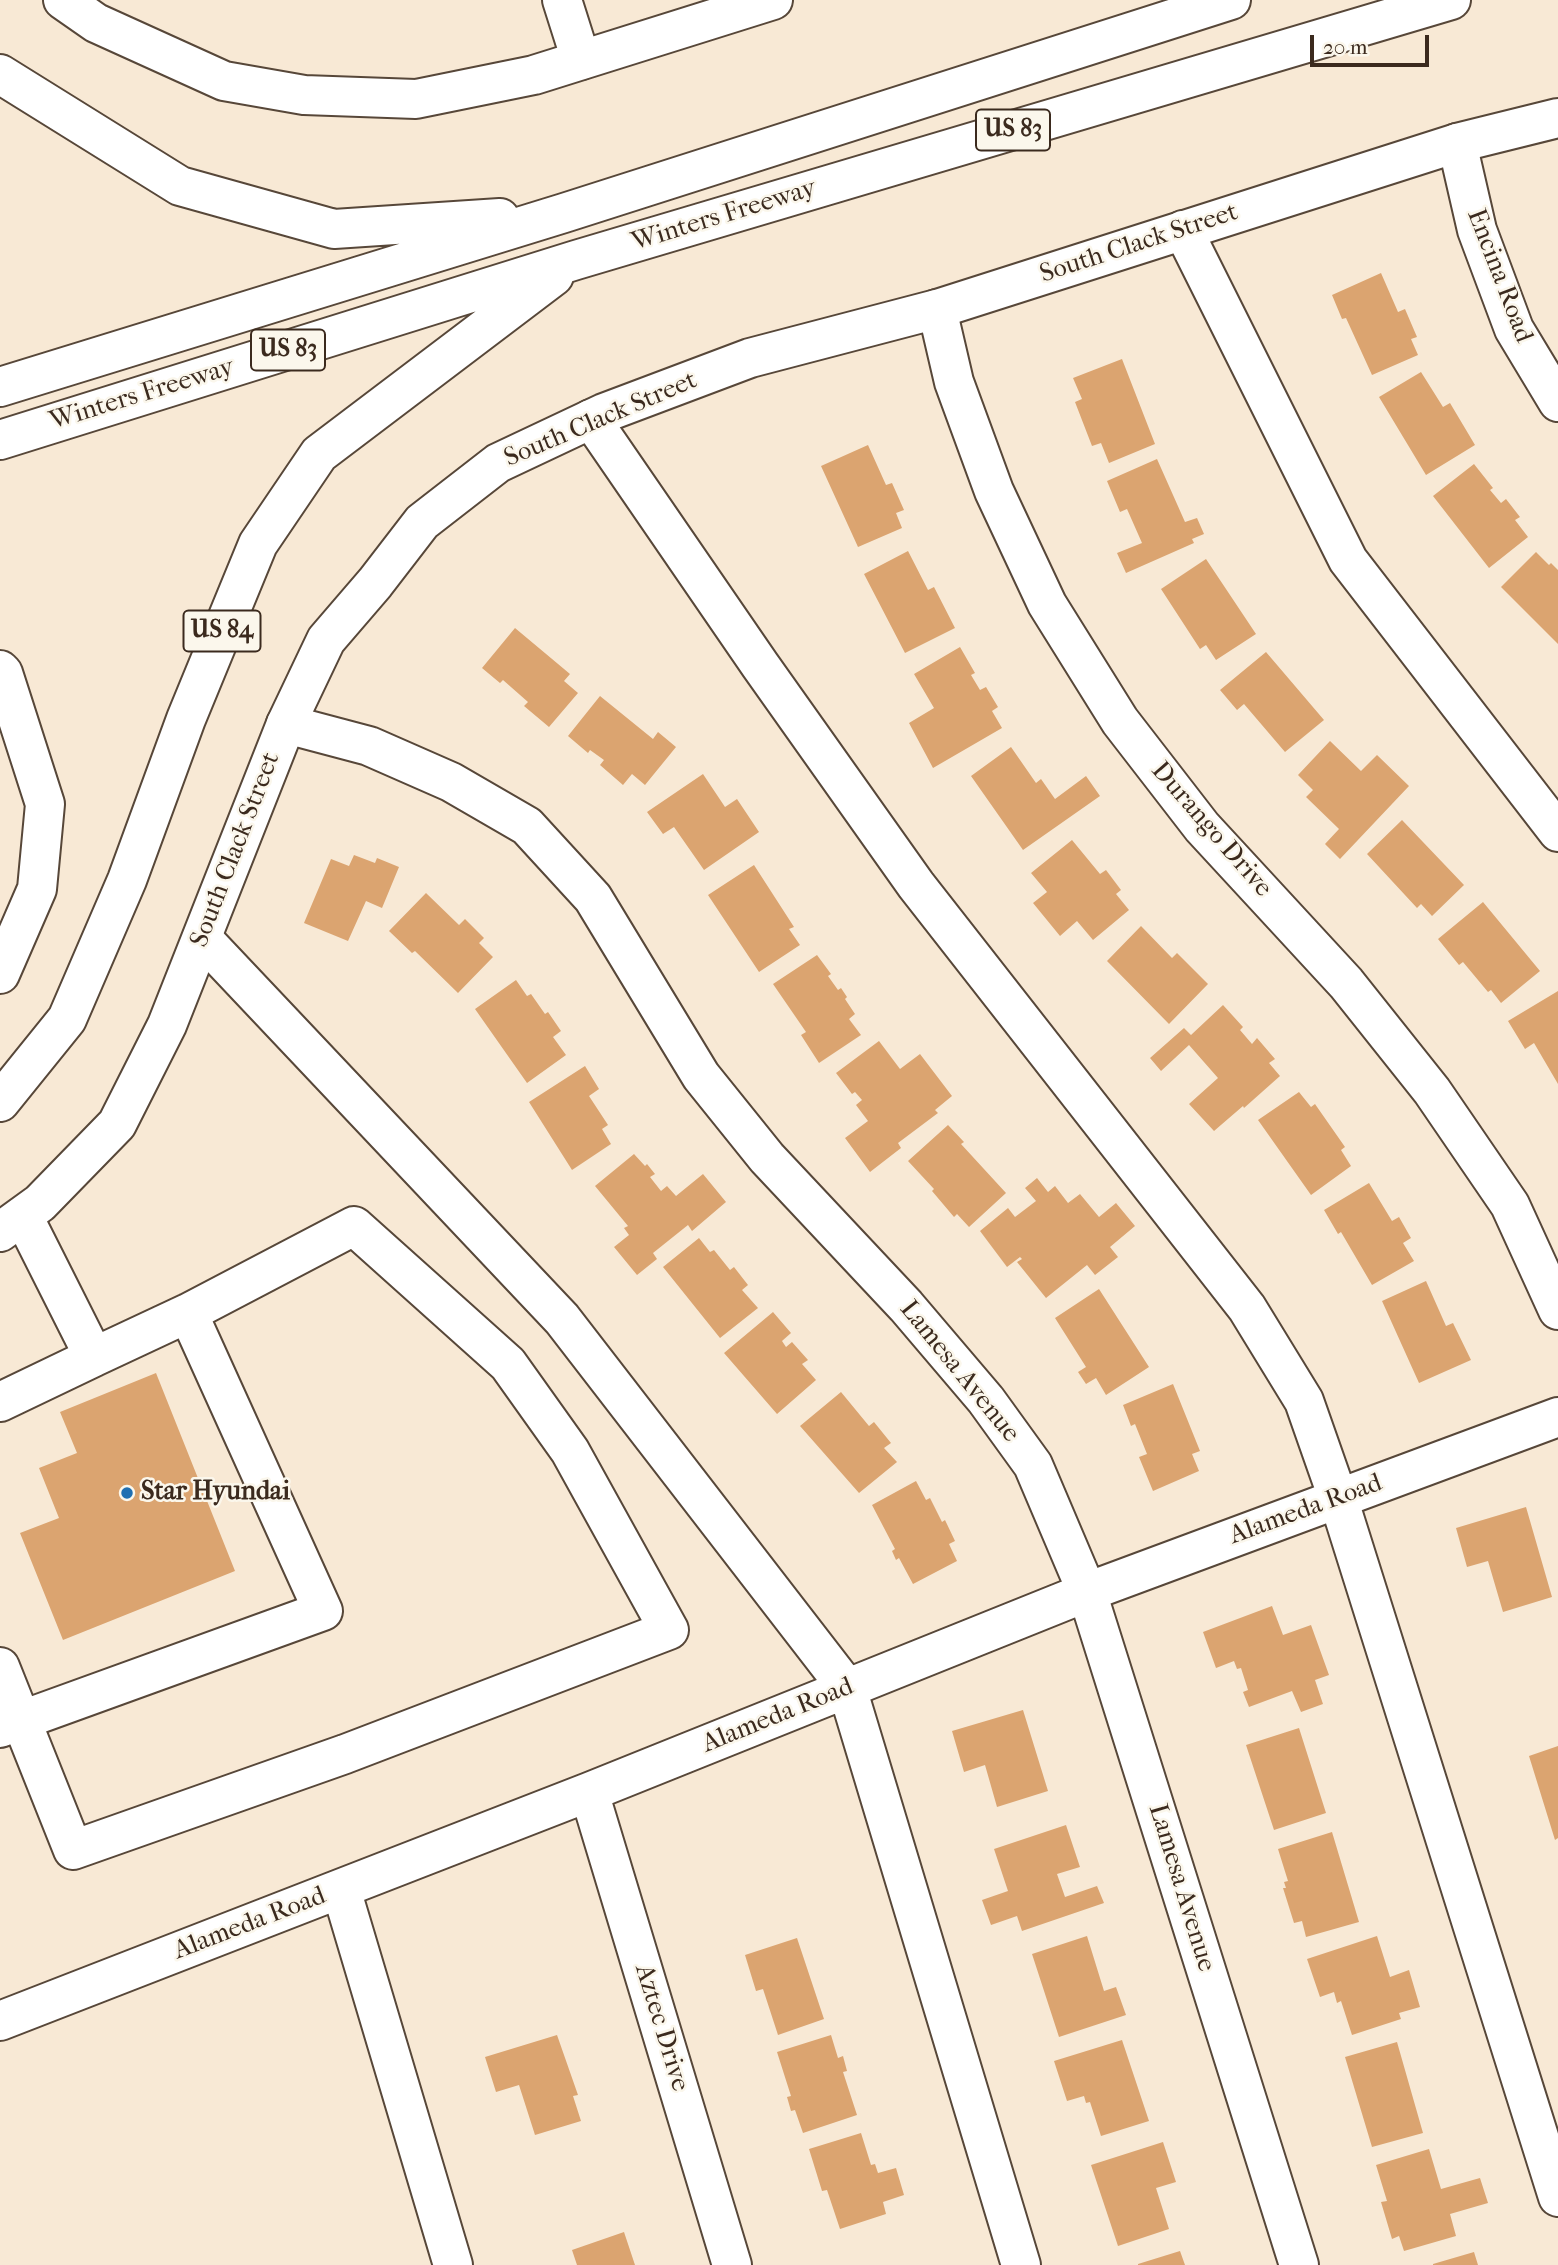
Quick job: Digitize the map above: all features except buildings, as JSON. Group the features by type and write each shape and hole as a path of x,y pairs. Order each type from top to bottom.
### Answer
{"main road":[{"path":"562,0 581,60"},
{"path":"75,4 96,23 224,81 304,95 416,99 534,75 773,0"},
{"name":"Winters Freeway","path":"0,387 564,213 1231,0"},
{"name":"Winters Freeway","path":"0,440 576,260 1451,0"},
{"path":"0,74 180,186 334,229 564,213"},
{"name":"South Clack Street","path":"11,1224 40,1203 117,1124 167,1026 286,724 326,640 422,522 498,463 591,419 750,358 937,309 1457,143 1558,118"},
{"name":"Encina Road","path":"1457,143 1478,230 1514,329 1558,402"},
{"path":"1183,230 1348,560 1558,832"},
{"name":"US 84","path":"0,1102 67,1019 127,880 186,719 258,544 320,454 576,260"},
{"name":"Durango Drive","path":"937,309 954,382 994,491 1054,616 1120,721 1202,827 1346,983 1432,1091 1510,1205 1558,1310"},
{"path":"591,419 760,665 916,885 1247,1308 1304,1401 1338,1498 1558,2197"},
{"path":"0,670 45,804 37,889 0,974"},
{"name":"Lamesa Avenue","path":"286,724 369,747 451,782 527,826 593,898 701,1076 759,1148 906,1306 986,1400 1034,1465 1087,1592 1299,2265"},
{"path":"202,938 562,1319 847,1688 1021,2265"},
{"path":"11,1224 94,1357"},
{"path":"0,1402 188,1313 354,1226 508,1364 570,1451 669,1630 345,1754 73,1850 11,1724 0,1667"},
{"path":"11,1724 323,1611 188,1313"},
{"name":"Alameda Road","path":"0,2021 590,1792 1087,1592 1558,1416"},
{"name":"Aztec Drive","path":"590,1792 732,2265"},
{"path":"341,1889 453,2265"}],"place":[{"name":"Star Hyundai","path":"127,1493"}]}
